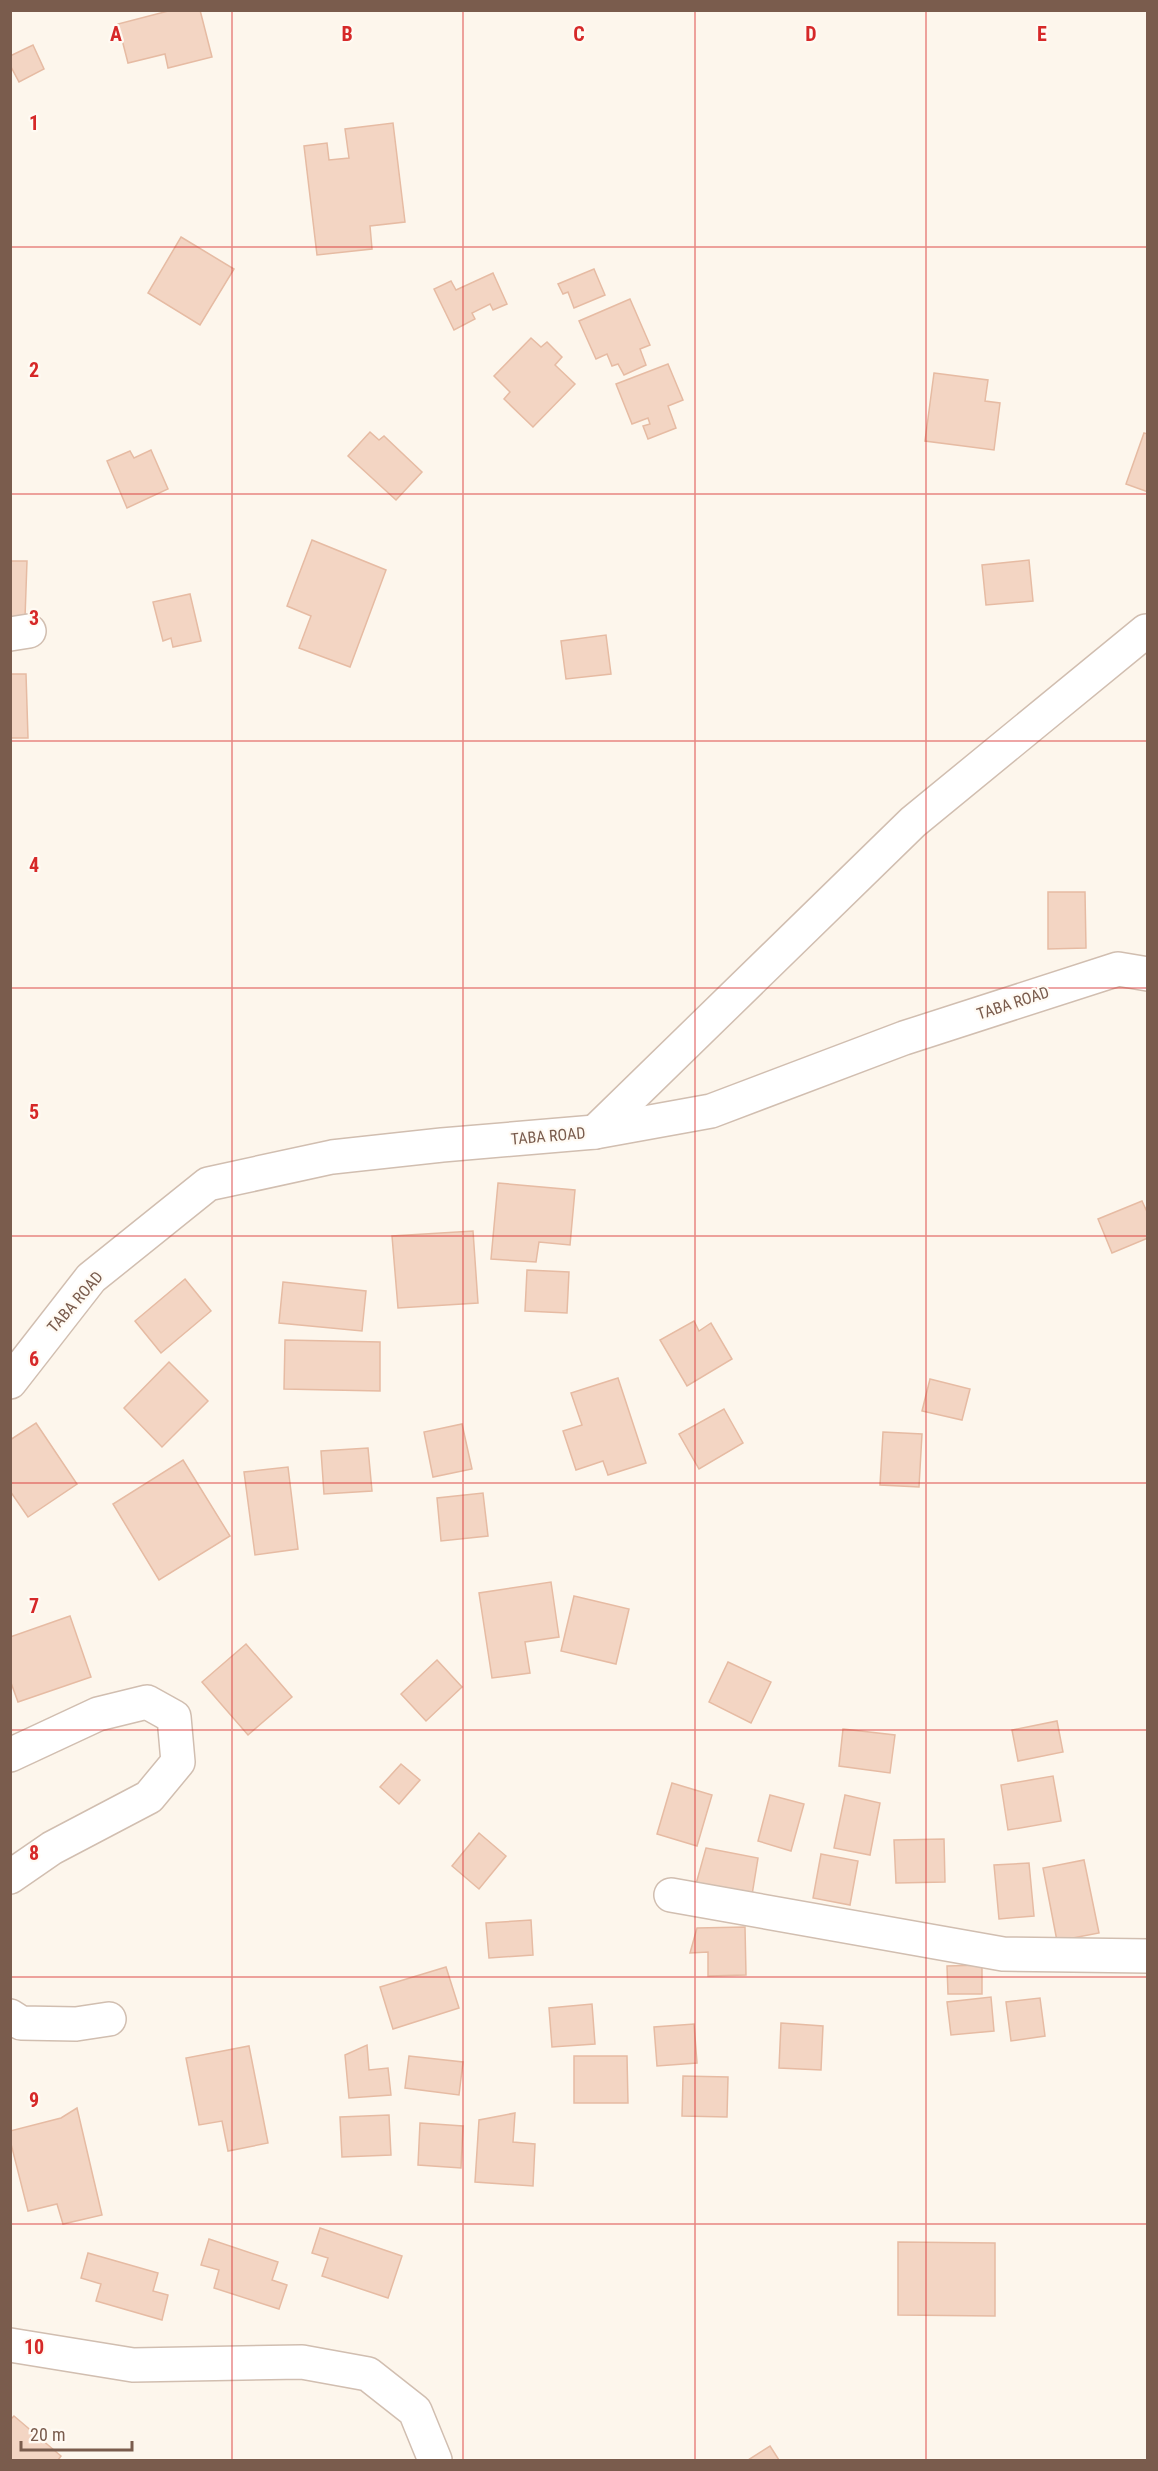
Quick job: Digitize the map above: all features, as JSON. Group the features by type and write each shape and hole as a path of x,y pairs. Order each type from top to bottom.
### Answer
{"street":[{"path":"595,1132 913,822 1146,631"},
{"name":"TABA ROAD","path":"10,1382 91,1278 208,1184 332,1157 442,1144 595,1132 711,1111 904,1038 1118,969 1148,974"},
{"path":"10,1755 98,1714 147,1702 174,1717 178,1762 149,1797 52,1848 10,1877"},
{"path":"672,1895 1002,1954 1148,1956"},
{"path":"10,2016 21,2023 76,2024 109,2019"},
{"path":"10,2345 133,2365 302,2362 368,2374 415,2411 435,2460"}],"building":[{"path":"172,10 200,10 212,57 168,68 165,54 128,63 118,24"},
{"path":"33,45 44,69 19,82 10,65 10,56"},
{"path":"393,123 405,222 370,226 372,249 317,255 304,146 327,143 329,160 349,158 345,129"},
{"path":"181,237 234,269 200,325 148,293"},
{"path":"594,269 605,295 574,308 568,292 563,294 558,284"},
{"path":"493,273 507,304 493,310 490,304 472,313 475,319 454,330 434,289 451,281 456,290"},
{"path":"630,299 650,345 640,349 646,365 624,375 618,364 612,366 607,354 596,359 579,321"},
{"path":"531,338 541,347 547,342 562,357 555,365 575,384 533,427 504,399 510,392 494,376"},
{"path":"668,364 683,400 668,406 676,428 648,439 643,426 650,424 648,418 632,424 616,384"},
{"path":"934,373 988,380 985,401 1000,403 994,450 925,441"},
{"path":"370,432 379,440 384,436 422,472 396,500 348,456"},
{"path":"1144,433 1148,434 1148,492 1126,484"},
{"path":"151,450 168,489 127,508 107,461 130,451 134,458"},
{"path":"312,540 386,570 350,667 299,648 311,616 287,606"},
{"path":"1029,560 1033,601 986,605 982,565"},
{"path":"10,561 27,561 25,618 10,617"},
{"path":"190,594 201,641 173,647 171,638 163,641 153,602"},
{"path":"606,635 611,674 566,679 561,641"},
{"path":"10,674 26,674 28,738 10,738"},
{"path":"1048,892 1085,892 1086,948 1048,949"},
{"path":"498,1183 575,1190 570,1245 539,1242 536,1262 491,1259"},
{"path":"1142,1201 1148,1214 1148,1238 1112,1253 1098,1219"},
{"path":"473,1231 478,1303 398,1308 392,1236"},
{"path":"527,1270 569,1272 567,1313 525,1311"},
{"path":"185,1279 211,1311 161,1353 135,1321"},
{"path":"283,1282 366,1291 362,1331 279,1323"},
{"path":"694,1321 699,1331 711,1323 732,1359 687,1386 660,1340"},
{"path":"285,1340 380,1342 380,1391 284,1389"},
{"path":"169,1362 208,1401 162,1447 124,1408"},
{"path":"618,1378 646,1463 608,1475 603,1461 576,1470 563,1431 582,1425 571,1393"},
{"path":"930,1379 970,1389 962,1420 922,1411"},
{"path":"724,1409 743,1443 699,1469 679,1434"},
{"path":"36,1423 77,1484 28,1517 10,1491 10,1440"},
{"path":"462,1424 472,1469 433,1477 424,1432"},
{"path":"883,1432 922,1434 919,1487 880,1485"},
{"path":"368,1448 372,1491 324,1494 321,1451"},
{"path":"183,1460 230,1536 159,1580 113,1504"},
{"path":"288,1467 298,1549 255,1555 244,1472"},
{"path":"483,1493 488,1536 441,1541 437,1498"},
{"path":"551,1582 559,1637 525,1642 530,1673 492,1678 479,1593"},
{"path":"574,1596 629,1609 616,1664 561,1651"},
{"path":"70,1616 91,1677 18,1702 10,1680 10,1637"},
{"path":"246,1644 292,1697 248,1735 202,1682"},
{"path":"437,1660 462,1687 426,1721 401,1694"},
{"path":"728,1662 771,1682 751,1723 709,1702"},
{"path":"1057,1721 1063,1752 1018,1761 1012,1730"},
{"path":"843,1729 895,1735 890,1773 839,1766"},
{"path":"401,1764 420,1780 399,1804 380,1787"},
{"path":"1053,1776 1061,1821 1008,1830 1001,1785"},
{"path":"672,1783 712,1795 697,1846 657,1834"},
{"path":"770,1795 804,1804 791,1851 758,1841"},
{"path":"845,1795 880,1803 870,1855 834,1848"},
{"path":"479,1833 506,1856 479,1889 452,1866"},
{"path":"944,1839 945,1882 896,1883 894,1840"},
{"path":"706,1848 758,1858 751,1901 696,1884"},
{"path":"821,1854 858,1861 850,1905 813,1898"},
{"path":"1084,1860 1099,1933 1057,1941 1043,1868"},
{"path":"1029,1863 1034,1916 999,1919 994,1865"},
{"path":"531,1920 533,1955 489,1958 486,1923"},
{"path":"745,1927 746,1975 708,1976 708,1952 690,1953 697,1928"},
{"path":"982,1965 982,1994 948,1994 947,1966"},
{"path":"446,1967 459,2008 393,2029 380,1987"},
{"path":"991,1997 994,2031 951,2035 947,2002"},
{"path":"1040,1998 1045,2036 1011,2041 1006,2002"},
{"path":"592,2004 595,2044 552,2047 549,2008"},
{"path":"781,2023 823,2026 821,2070 779,2068"},
{"path":"694,2024 697,2063 657,2066 654,2027"},
{"path":"367,2045 369,2070 388,2068 391,2095 349,2098 345,2055"},
{"path":"249,2046 268,2143 228,2151 222,2121 199,2125 186,2058"},
{"path":"409,2056 463,2062 459,2095 405,2088"},
{"path":"574,2056 627,2056 628,2103 574,2103"},
{"path":"683,2076 728,2077 727,2117 682,2116"},
{"path":"77,2108 102,2215 63,2224 57,2204 28,2211 10,2140 10,2131 61,2118"},
{"path":"515,2113 513,2142 535,2144 533,2186 475,2182 479,2120"},
{"path":"389,2115 391,2155 342,2157 340,2117"},
{"path":"420,2123 463,2126 461,2168 418,2165"},
{"path":"320,2228 402,2256 388,2298 322,2276 328,2258 312,2253"},
{"path":"209,2239 278,2262 272,2280 287,2285 279,2309 214,2288 219,2270 201,2265"},
{"path":"898,2242 995,2243 995,2316 898,2315"},
{"path":"88,2253 158,2273 153,2291 168,2295 162,2320 96,2301 101,2284 81,2278"},
{"path":"14,2416 61,2456 58,2460 10,2460 10,2420"},
{"path":"770,2446 779,2460 748,2460"}]}
